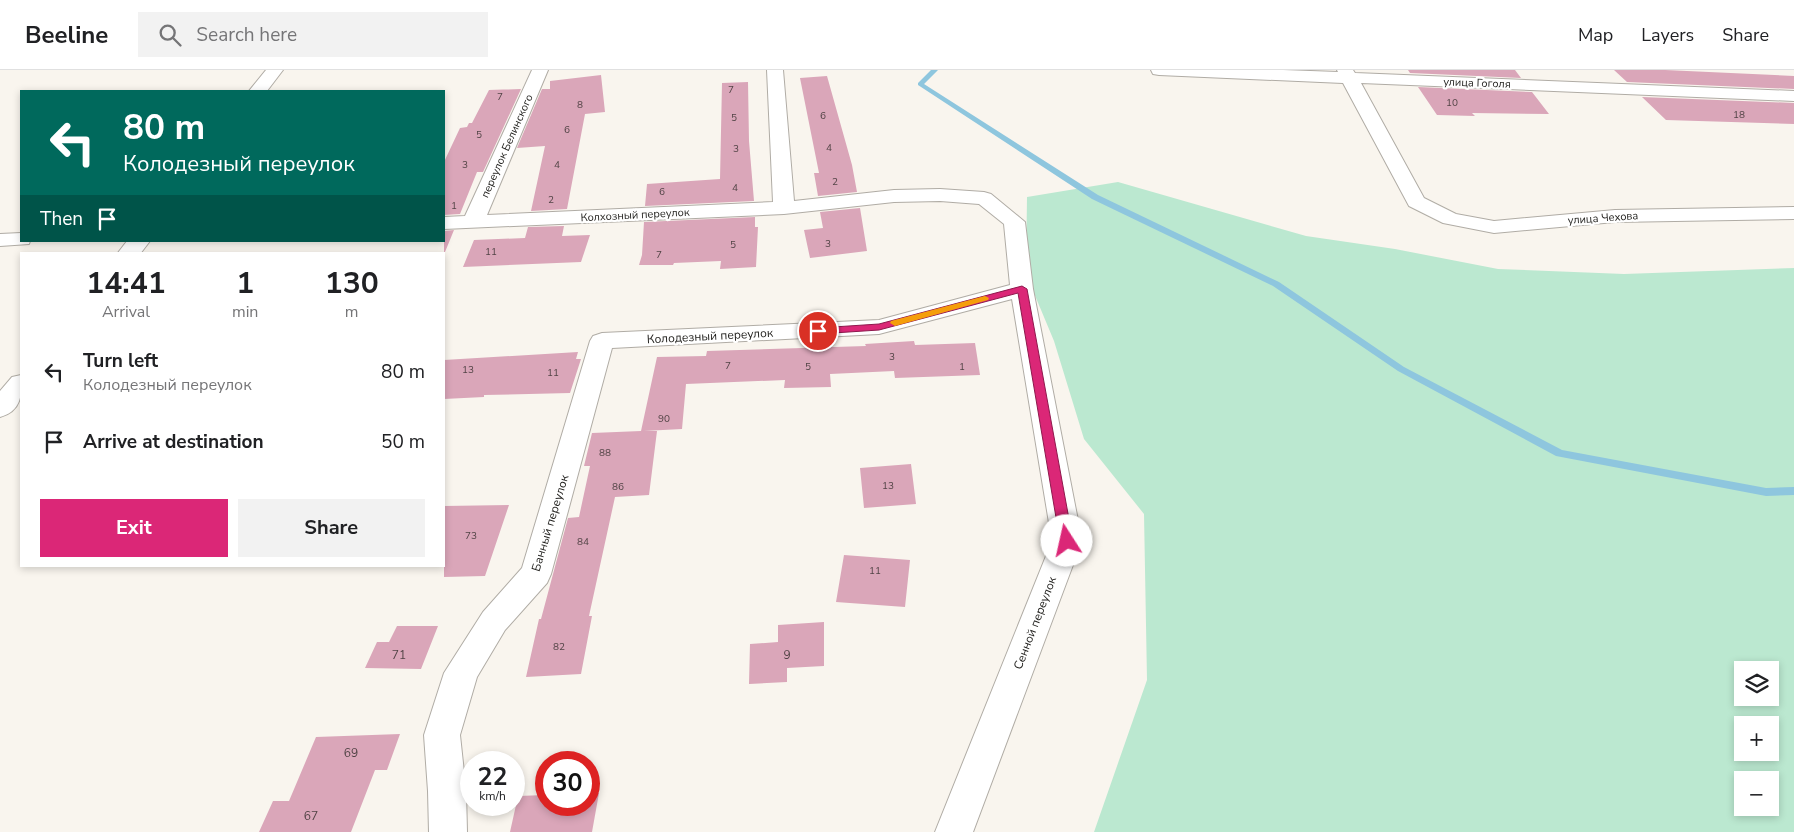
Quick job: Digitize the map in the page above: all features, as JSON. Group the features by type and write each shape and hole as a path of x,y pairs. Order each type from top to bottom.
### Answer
{"street":[{"path":"259,90 275,70"},
{"name":"переулок Белинского","path":"473,222 540,70"},
{"path":"775,70 784,208"},
{"name":"улица Гоголя","path":"1159,70 1347,74 1794,96"},
{"name":"улица Чехова","path":"1347,74 1416,202 1450,219 1494,227 1615,216 1794,213"},
{"name":"Сенной переулок","path":"826,204 894,196 940,195 984,198 1014,222 1022,289 1067,541 954,832"},
{"name":"Колхозный переулок","path":"445,223 784,208 826,204"},
{"path":"0,240 20,239"},
{"path":"130,252 138,242"},
{"name":"Колодезный переулок","path":"602,341 879,327 1022,289"},
{"name":"Банный переулок","path":"448,832 447,791 442,735 461,673 494,621 536,574 602,341"},
{"path":"0,408 20,384"}],"green space":[{"path":"1118,182 1306,236 1395,249 1498,269 1624,274 1794,268 1794,832 1094,832 1147,680 1144,514 1084,439 1054,341 1026,274 1027,197"}],"building":[{"path":"1408,70 1515,70 1521,78 1410,73"},
{"path":"1614,70 1665,70 1794,76 1794,89 1627,82"},
{"path":"601,75 605,112 585,114 567,209 531,211 545,146 517,148 542,89 550,89 550,81"},
{"path":"827,76 852,165 857,192 818,196 814,173 819,173 800,78"},
{"path":"748,82 749,141 754,201 645,206 647,184 720,179 722,83"},
{"path":"1418,87 1532,92 1549,114 1472,113 1475,116 1437,115"},
{"path":"521,89 483,172 477,172 460,214 445,215 445,160 460,128 467,127 469,123 472,123 489,90"},
{"path":"1642,97 1794,103 1794,124 1666,120"},
{"path":"860,208 867,251 810,258 804,230 823,228 820,212"},
{"path":"755,217 755,227 758,227 756,267 720,269 721,261 674,263 673,265 639,265 642,255 644,222"},
{"path":"564,226 562,236 590,235 581,262 463,267 474,240 525,238 528,227"},
{"path":"454,230 444,252 445,242 445,231"},
{"path":"914,341 915,345 975,343 980,375 895,378 894,371 830,374 831,387 784,388 785,380 686,384 682,429 644,431 657,431 649,495 615,497 589,616 592,616 581,674 526,677 539,619 541,619 568,518 579,517 590,466 584,466 592,433 641,431 657,357 706,356 707,351 866,346 865,344"},
{"path":"578,352 576,359 581,359 570,393 484,395 484,397 445,399 445,360"},
{"path":"911,464 916,504 864,508 860,468"},
{"path":"509,505 485,576 444,577 445,506"},
{"path":"844,555 910,560 905,607 836,602"},
{"path":"824,622 824,666 787,668 787,682 749,684 750,644 778,642 778,625"},
{"path":"397,626 438,626 421,669 365,668 377,642 389,642"},
{"path":"400,734 387,770 375,770 351,832 259,832 273,801 289,801 316,737"},
{"path":"535,795 535,816 595,816 592,832 510,832 514,816 525,816 525,796"}],"waterway":[{"path":"935,70 920,84 1095,197 1276,284 1401,369 1560,453 1766,492 1794,491"}],"slow traffic":[{"path":"895,323 985,298"}],"route":[{"path":"818,331 879,327 1022,289 1033,339 1067,541"}]}
